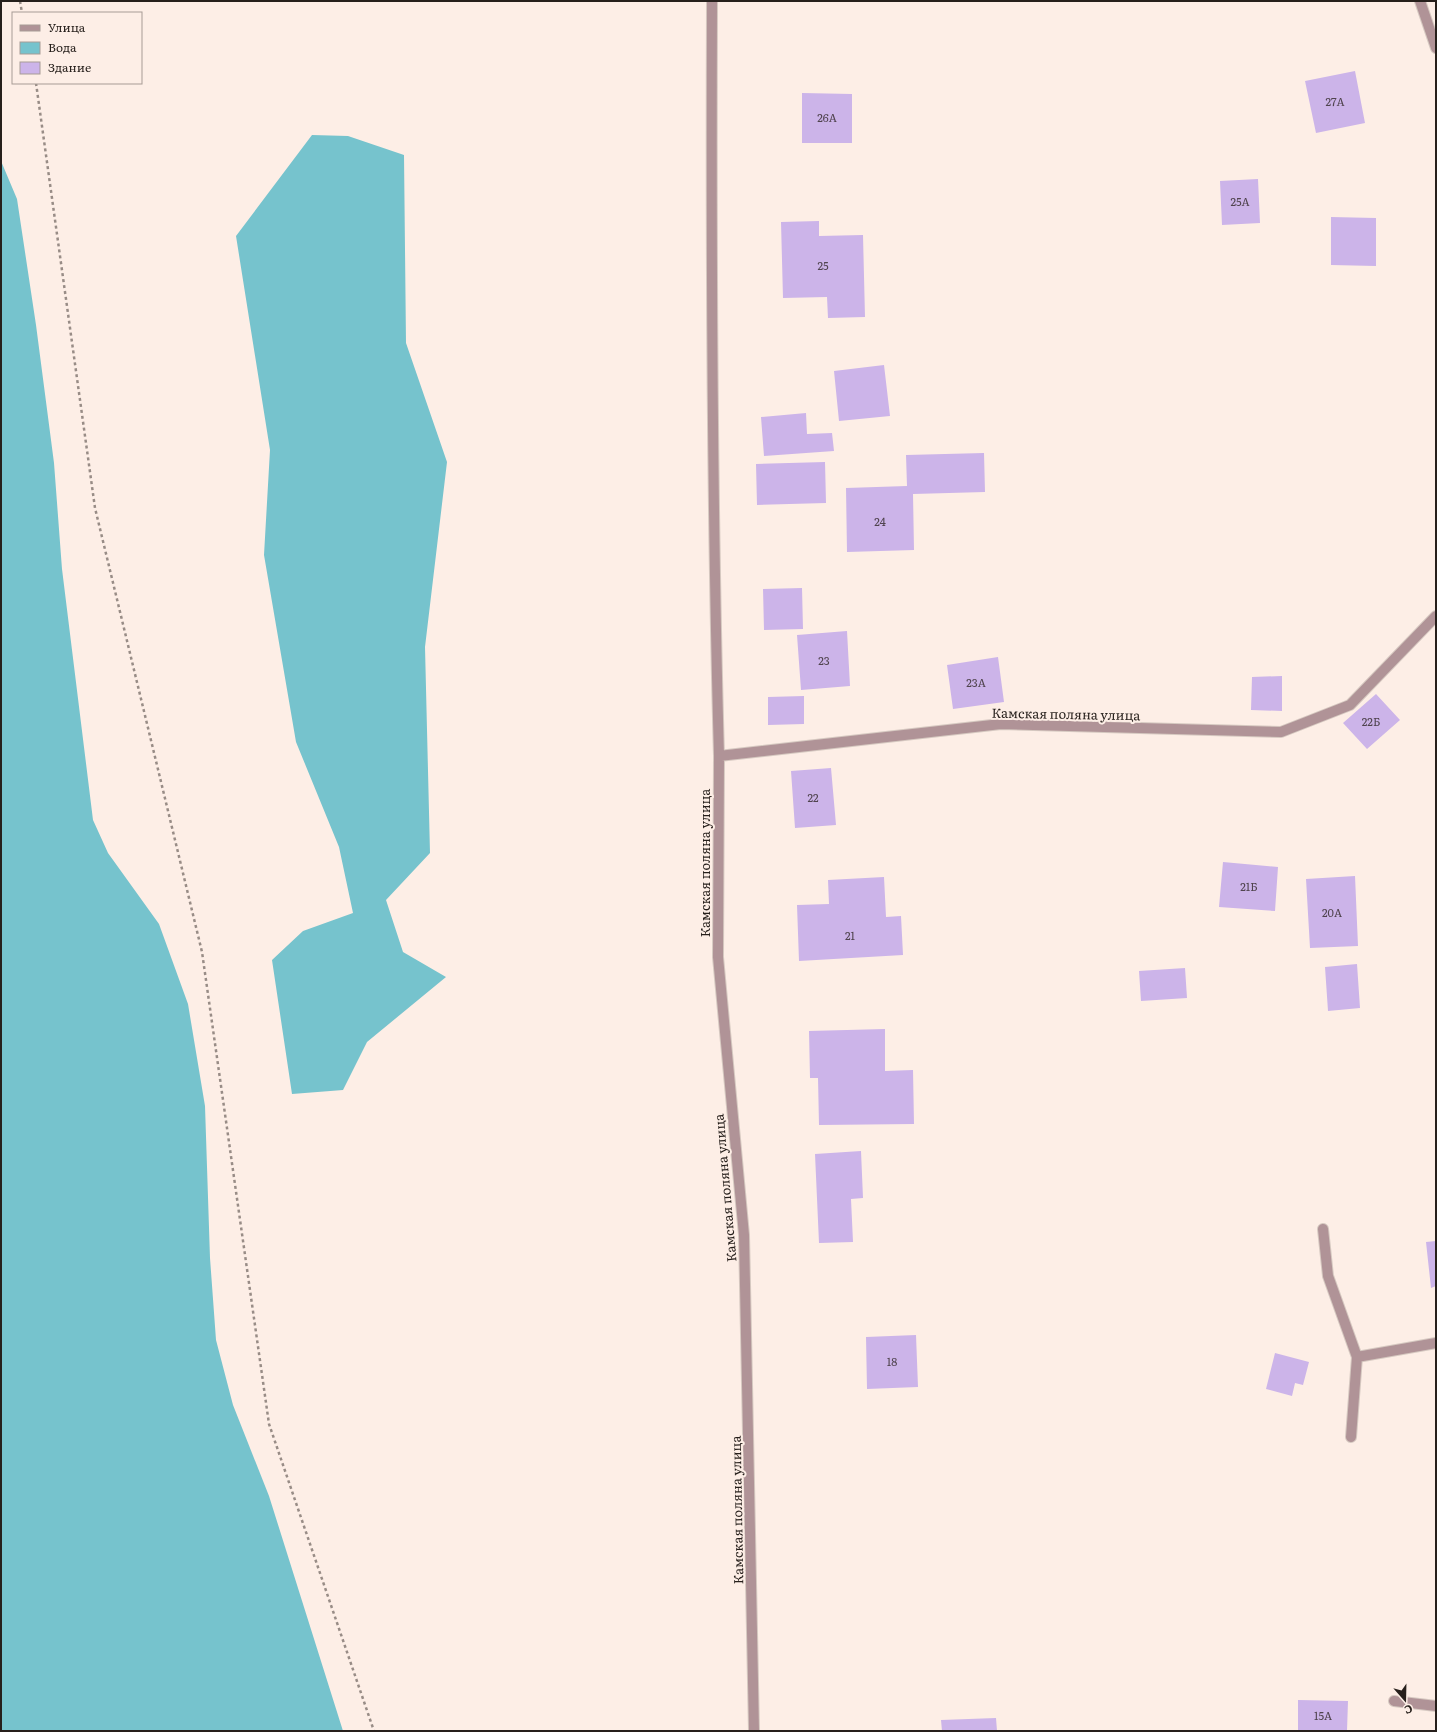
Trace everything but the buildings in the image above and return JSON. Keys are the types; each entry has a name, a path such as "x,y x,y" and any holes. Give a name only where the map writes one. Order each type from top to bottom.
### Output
{"street":[{"path":"712,1 711,226 715,607 719,756"},
{"path":"1420,1 1436,48"},
{"name":"Камская поляна улица","path":"754,1731 744,1235 718,957 719,756 1001,724 1281,732 1350,704 1436,616"},
{"path":"1323,1229 1328,1276 1357,1357 1350,1437"},
{"path":"1357,1357 1436,1343"},
{"path":"1394,1701 1436,1706"}],"path":[{"path":"20,1 22,12"},
{"path":"36,84 95,508 202,952 269,1424 374,1731"}],"water":[{"path":"312,135 348,136 404,155 406,343 447,462 425,647 430,853 386,900 403,952 446,977 367,1042 343,1090 292,1094 272,960 303,931 353,913 339,847 296,742 264,555 270,450 236,236"},
{"path":"1,161 17,199 36,325 54,463 62,569 93,820 108,853 159,924 188,1004 205,1106 210,1258 216,1340 233,1405 269,1496 343,1731 1,1731"}]}
